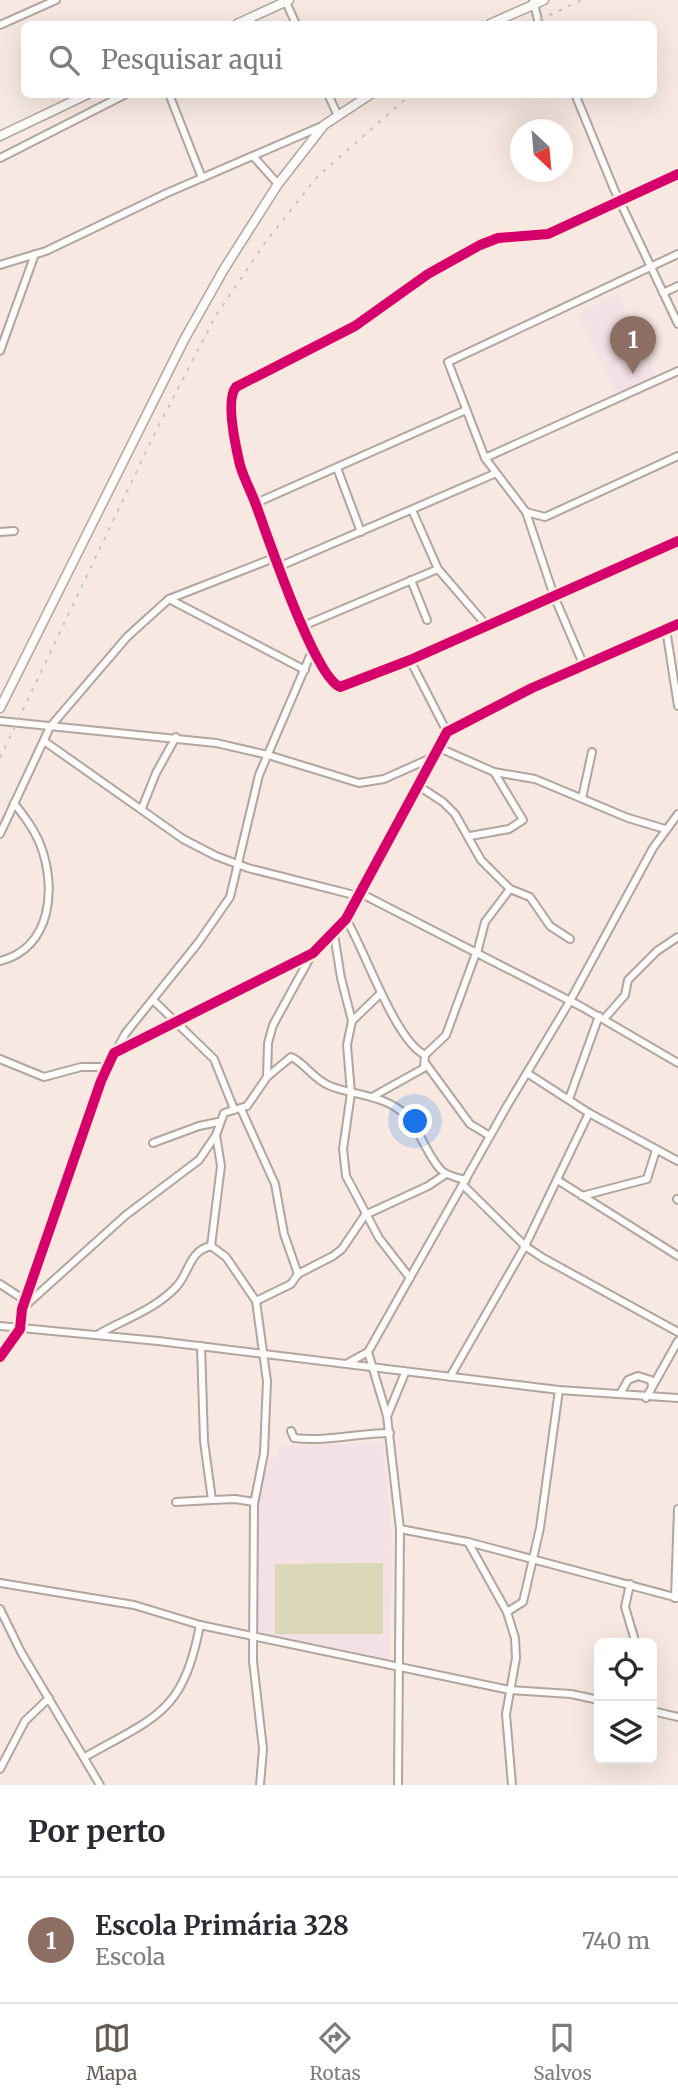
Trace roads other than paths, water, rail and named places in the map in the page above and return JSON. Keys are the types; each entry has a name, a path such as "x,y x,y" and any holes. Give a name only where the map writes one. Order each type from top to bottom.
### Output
{"street":[{"path":"0,25 56,0"},
{"path":"243,21 287,0 295,21"},
{"path":"496,21 533,2 544,0"},
{"path":"533,2 538,21"},
{"path":"0,136 80,98"},
{"path":"0,158 118,98"},
{"path":"171,98 202,178"},
{"path":"330,98 338,116"},
{"path":"0,265 35,254 324,125 365,98"},
{"path":"577,98 614,189 678,324"},
{"path":"0,708 184,340 224,269 278,184 324,125"},
{"path":"253,156 278,184"},
{"path":"678,174 548,234 498,237 480,245 428,274 355,326 236,387 230,400 240,466 256,503 274,558 313,649 333,683 340,687 410,660 678,541"},
{"path":"0,351 35,254"},
{"path":"584,666 554,596 526,512 494,474 485,458 448,362 678,254"},
{"path":"663,293 678,286"},
{"path":"485,458 678,371"},
{"path":"256,503 466,410"},
{"path":"526,512 545,517 678,456"},
{"path":"337,468 361,532"},
{"path":"278,567 494,474"},
{"path":"412,510 438,569 486,626"},
{"path":"0,532 14,531"},
{"path":"0,834 50,727 127,637 169,599 274,558"},
{"path":"303,626 438,569"},
{"path":"411,580 427,620"},
{"path":"169,599 305,670"},
{"path":"114,1053 313,953 334,934 346,919 436,747 447,732 508,699 678,624"},
{"path":"666,629 676,674 678,705"},
{"path":"0,1357 20,1329 22,1309 114,1053 125,1034 230,897 254,792 313,649"},
{"path":"410,660 447,732"},
{"path":"0,721 176,737 268,755 359,783 384,779 431,758"},
{"path":"142,808 156,773 176,737"},
{"path":"44,741 183,839 239,865 359,894 601,1017 678,1063"},
{"path":"436,747 494,772 535,779 665,829"},
{"path":"582,799 592,752"},
{"path":"470,836 509,829 523,820 494,772"},
{"path":"417,785 443,802 470,836 481,860 510,889 527,894 545,914 550,926 570,939"},
{"path":"0,961 9,959 33,940 43,928 48,913 49,891 41,846 14,803"},
{"path":"348,1363 368,1352 570,1001 665,829 678,814"},
{"path":"425,1055 446,1035 477,953 485,922 510,889"},
{"path":"346,919 381,993 405,1033 425,1055 426,1064 470,1124 490,1136"},
{"path":"334,934 352,1021 347,1045 351,1093 343,1163 350,1188 365,1215 388,1251 410,1278"},
{"path":"569,1099 601,1017 625,995 628,980 657,951 678,937"},
{"path":"267,1077 268,1043 273,1025 313,953"},
{"path":"352,1021 381,993"},
{"path":"153,1000 214,1059 275,1184 284,1234 298,1274"},
{"path":"211,1247 220,1166 216,1135 218,1122 224,1113 238,1109 256,1097 267,1077 291,1057 319,1081 351,1093 372,1097 401,1111 446,1174 464,1182 525,1246 678,1332"},
{"path":"0,1059 44,1077 81,1067 107,1067"},
{"path":"372,1097 414,1076 426,1064"},
{"path":"527,1073 589,1113 678,1161"},
{"path":"450,1377 525,1246 559,1181 589,1113"},
{"path":"153,1143 199,1125 218,1122"},
{"path":"22,1309 126,1215 187,1171 199,1160 216,1135"},
{"path":"582,1196 646,1179 656,1150"},
{"path":"256,1301 291,1284 298,1274 324,1263 342,1249 365,1215 428,1186 446,1174"},
{"path":"559,1181 676,1255 678,1246"},
{"path":"211,1247 226,1257 256,1301 263,1354 267,1401 264,1453 254,1502 253,1636 263,1749 260,1785"},
{"path":"97,1335 157,1304 181,1280 193,1256 211,1247"},
{"path":"0,1284 26,1301"},
{"path":"0,1326 201,1346 559,1390 646,1398 678,1398"},
{"path":"646,1398 678,1341"},
{"path":"201,1346 204,1441 212,1500"},
{"path":"368,1352 375,1368 387,1416 400,1529 398,1785"},
{"path":"387,1416 405,1373"},
{"path":"620,1394 628,1380 638,1376 651,1380 652,1386"},
{"path":"507,1612 523,1602 533,1560 559,1390"},
{"path":"291,1432 294,1438 320,1441 356,1433 390,1433"},
{"path":"176,1502 235,1499 254,1502"},
{"path":"400,1529 468,1542 676,1598 678,1509"},
{"path":"468,1542 507,1612 515,1638 516,1658 506,1714 512,1785"},
{"path":"0,1583 134,1605 201,1625 510,1690 571,1694 594,1699"},
{"path":"630,1584 625,1607 634,1637"},
{"path":"0,1609 11,1635 100,1785"},
{"path":"85,1757 171,1704 190,1669 201,1625"},
{"path":"0,1769 25,1721 49,1698"},
{"path":"657,1712 678,1717"}],"railway":[{"path":"536,21 582,0"},
{"path":"0,758 152,439 215,317 265,243 317,177 406,98"}],"place":[{"name":"Escola Primária 328","path":"633,374"}]}
